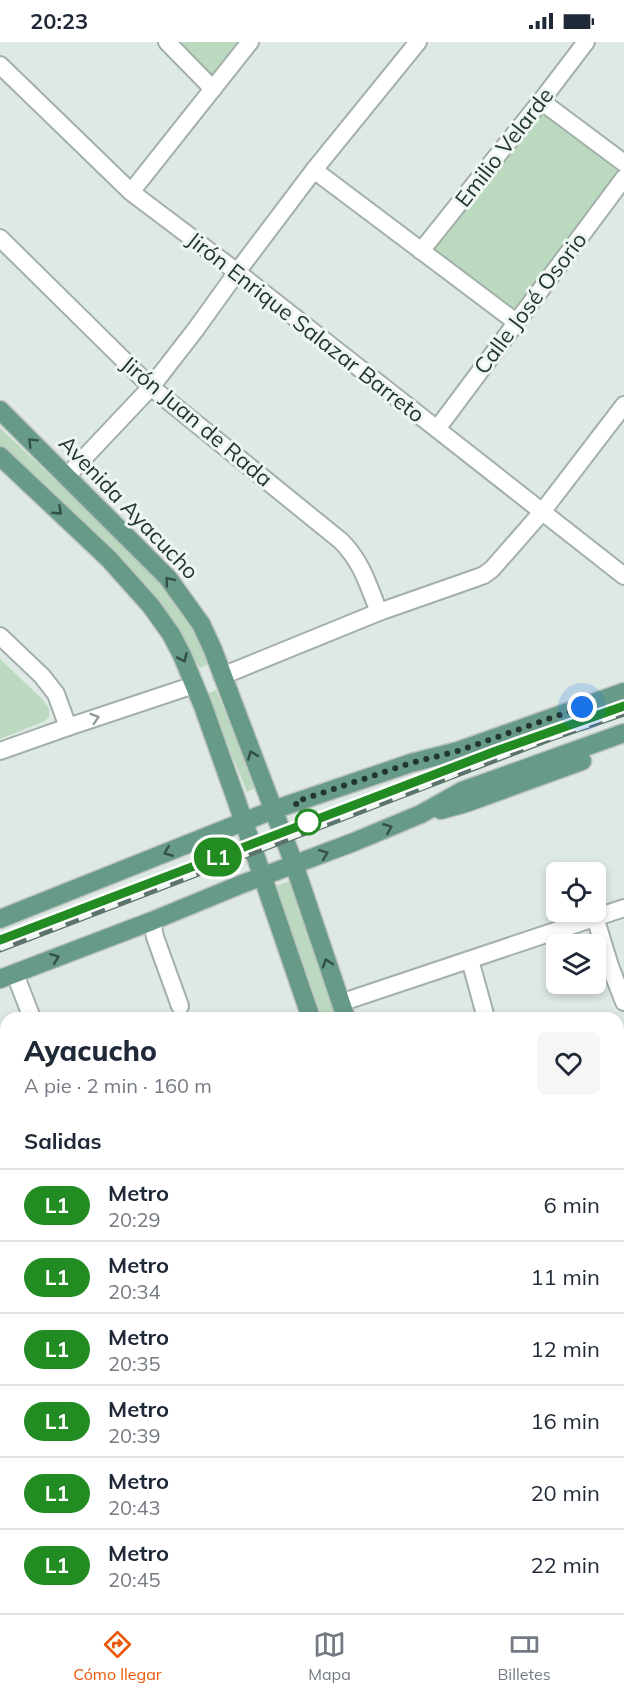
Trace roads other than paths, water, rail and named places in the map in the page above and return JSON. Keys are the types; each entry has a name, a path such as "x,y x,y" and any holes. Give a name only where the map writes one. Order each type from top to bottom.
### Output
{"main road":[{"name":"Avenida Ayacucho","path":"0,410 168,578 201,624 294,864 343,1011"},
{"path":"0,456 109,559 132,583 171,634 194,685 244,822 309,1012"},
{"path":"411,763 455,740 624,681"},
{"path":"0,919 273,810 411,763 458,751 624,692"},
{"path":"421,814 462,791 624,733"},
{"path":"4,977 421,814 466,803 624,745"}],"street":[{"path":"167,42 213,89"},
{"path":"131,192 250,42"},
{"path":"67,476 151,387 314,170 418,42"},
{"name":"Emilio Velarde","path":"422,251 586,42"},
{"name":"Jirón Enrique Salazar Barreto","path":"0,65 131,192 237,272 624,576"},
{"path":"541,101 624,163"},
{"path":"314,170 516,322"},
{"name":"Calle José Osorio","path":"437,429 624,178"},
{"name":"Jirón Juan de Rada","path":"0,238 151,387 341,541 361,565 379,612"},
{"path":"222,676 379,612 484,574 542,512 624,405"},
{"path":"0,636 42,676 56,694 68,727"},
{"path":"0,751 194,685"},
{"path":"606,914 624,908"},
{"path":"152,921 155,938 180,1006"},
{"path":"343,1011 470,960 580,922"},
{"path":"597,922 624,1002"},
{"path":"470,960 484,1012"},
{"path":"4,977 28,1012"}],"railway":[{"path":"0,949 551,738 624,713"}],"metro line":[{"name":"L1","path":"0,940 496,751 624,706"}]}
